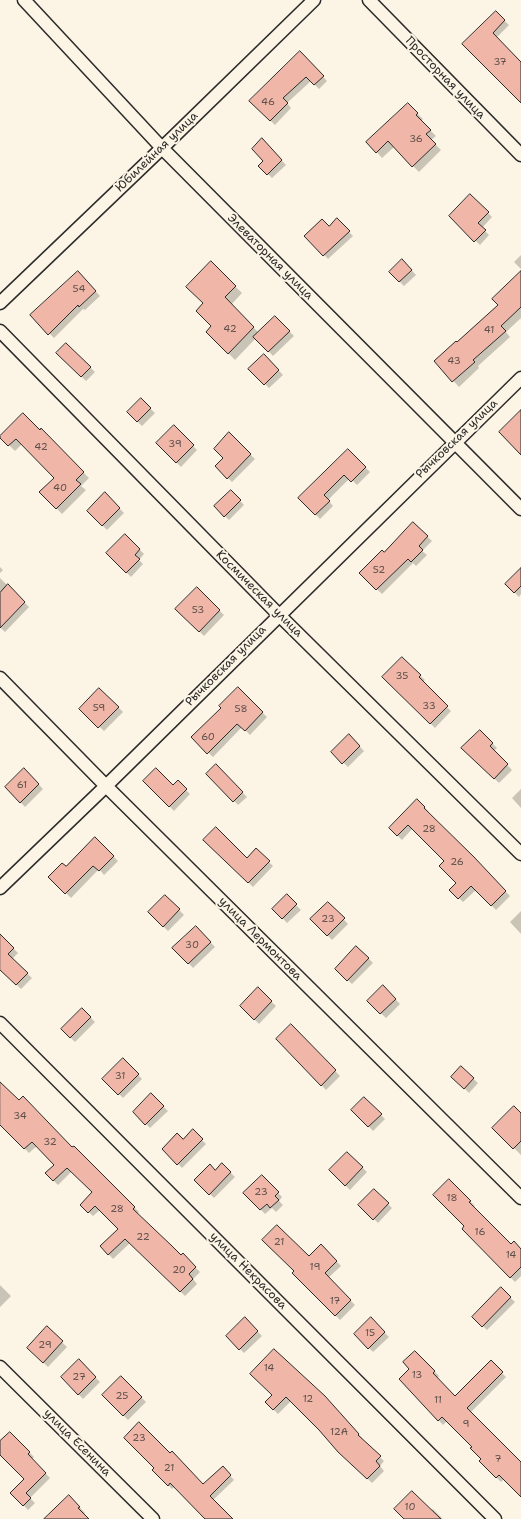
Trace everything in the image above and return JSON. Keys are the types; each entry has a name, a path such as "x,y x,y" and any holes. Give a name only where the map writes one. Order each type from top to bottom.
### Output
{"street":[{"name":"Элеваторная улица","path":"24,0 162,148 521,509"},
{"name":"Юбилейная улица","path":"0,303 314,0"},
{"name":"Просторная улица","path":"369,0 521,155"},
{"name":"Космическая улица","path":"0,331 278,615 521,854"},
{"name":"Рычковская улица","path":"0,888 106,786 278,615 521,378"},
{"name":"улица Лермонтова","path":"0,678 106,786 521,1198"},
{"name":"улица Некрасова","path":"0,1023 495,1519"},
{"name":"улица Есенина","path":"0,1367 153,1519"}],"building":[{"path":"496,11 505,20 493,33 521,62 521,103 462,44"},
{"path":"300,51 324,76 314,85 306,77 283,98 288,103 270,121 249,101"},
{"path":"408,103 418,113 416,115 431,130 426,134 436,144 412,167 388,141 376,153 366,142"},
{"path":"262,138 282,160 267,175 258,166 263,161 252,149"},
{"path":"470,194 489,212 478,223 486,230 474,242 449,216"},
{"path":"337,218 350,231 323,256 304,236 322,219 329,226"},
{"path":"402,259 412,270 399,282 389,272"},
{"path":"211,261 236,286 225,297 254,327 228,354 206,332 211,326 196,311 203,303 186,287"},
{"path":"78,271 96,291 79,307 78,305 48,335 30,315"},
{"path":"521,271 521,307 501,326 506,331 473,360 475,362 452,382 434,361 498,305 492,299"},
{"path":"275,316 290,331 268,352 253,337"},
{"path":"66,343 91,367 81,377 56,353"},
{"path":"264,354 279,370 264,385 248,369"},
{"path":"141,398 151,408 137,422 127,412"},
{"path":"521,410 521,455 499,432"},
{"path":"23,413 40,430 41,428 84,472 76,480 81,484 56,509 39,492 54,478 16,439 8,446 0,438 0,436"},
{"path":"174,425 194,445 176,463 156,443"},
{"path":"229,432 251,454 227,479 215,466 223,458 214,449"},
{"path":"348,449 366,467 351,482 344,475 324,495 330,501 315,515 298,498"},
{"path":"231,490 241,500 224,517 214,506"},
{"path":"105,492 120,508 102,526 87,511"},
{"path":"413,522 428,536 419,546 423,550 411,562 408,559 376,590 359,573 382,550 384,552"},
{"path":"125,534 140,549 135,555 140,559 126,573 106,553"},
{"path":"521,568 521,586 514,593 505,584"},
{"path":"8,584 25,602 0,628 0,593"},
{"path":"197,587 220,610 199,632 175,609"},
{"path":"402,657 421,675 419,677 448,706 430,724 382,677"},
{"path":"238,687 263,712 245,731 237,724 207,754 191,737 221,708 219,706"},
{"path":"99,688 119,707 98,728 79,709"},
{"path":"480,730 493,743 490,746 508,764 494,779 461,748"},
{"path":"349,734 360,746 342,764 331,752"},
{"path":"216,764 243,792 233,802 206,774"},
{"path":"24,768 39,784 20,803 5,787"},
{"path":"156,768 173,785 178,780 187,789 169,807 143,781"},
{"path":"417,799 425,807 424,808 506,891 491,906 471,886 458,899 449,890 456,883 439,866 444,861 408,825 397,836 389,828"},
{"path":"216,827 247,858 256,848 270,861 248,883 203,840"},
{"path":"95,837 114,856 99,871 93,866 65,894 48,877 62,863 66,866"},
{"path":"287,894 297,904 282,919 272,909"},
{"path":"165,895 180,909 163,927 148,912"},
{"path":"328,902 345,918 327,936 310,919"},
{"path":"196,926 211,942 188,964 172,948"},
{"path":"0,934 14,948 8,954 28,973 16,985 0,970"},
{"path":"356,946 369,958 347,981 335,969"},
{"path":"383,985 396,999 380,1014 367,1001"},
{"path":"258,987 272,1001 254,1020 240,1006"},
{"path":"82,1008 91,1017 70,1038 61,1029"},
{"path":"291,1024 336,1070 321,1086 276,1039"},
{"path":"123,1058 139,1074 118,1095 102,1079"},
{"path":"461,1066 474,1078 464,1089 451,1077"},
{"path":"0,1082 19,1100 23,1096 72,1147 74,1146 135,1207 133,1209 181,1255 183,1253 196,1267 189,1274 193,1279 180,1292 125,1239 108,1255 100,1246 118,1229 95,1206 88,1213 80,1205 92,1192 67,1168 53,1181 45,1173 54,1165 32,1142 24,1149 0,1125"},
{"path":"151,1093 164,1106 145,1125 133,1112"},
{"path":"364,1097 382,1114 368,1127 351,1110"},
{"path":"514,1106 521,1113 521,1141 513,1149 492,1128"},
{"path":"193,1129 203,1139 177,1165 162,1149 177,1133 183,1139"},
{"path":"347,1152 363,1167 345,1186 329,1170"},
{"path":"222,1163 231,1172 209,1195 194,1180 210,1164 215,1170"},
{"path":"262,1175 279,1192 275,1196 279,1200 270,1208 267,1204 260,1210 243,1193"},
{"path":"449,1179 471,1201 469,1202 511,1244 514,1241 521,1249 521,1267 510,1278 462,1229 464,1226 433,1195"},
{"path":"374,1189 389,1203 373,1220 358,1205"},
{"path":"277,1225 309,1256 321,1244 337,1261 325,1273 351,1300 335,1316 292,1273 294,1271 262,1240"},
{"path":"501,1287 511,1297 482,1327 472,1317"},
{"path":"245,1317 258,1331 239,1350 226,1336"},
{"path":"371,1317 385,1332 368,1349 354,1334"},
{"path":"47,1326 63,1341 43,1363 27,1348"},
{"path":"274,1349 325,1396 359,1434 358,1435 381,1456 376,1461 380,1466 367,1479 338,1452 319,1430 286,1397 273,1410 265,1402 272,1395 250,1374"},
{"path":"415,1351 435,1371 433,1373 455,1396 491,1360 503,1372 467,1408 521,1462 521,1497 499,1475 496,1478 479,1461 481,1459 470,1448 472,1447 442,1417 438,1421 399,1379 409,1369 403,1362"},
{"path":"79,1359 96,1377 78,1395 61,1377"},
{"path":"121,1376 142,1397 123,1416 102,1395"},
{"path":"139,1422 170,1453 172,1451 203,1484 223,1466 231,1475 210,1496 233,1519 205,1519 170,1483 168,1486 152,1470 154,1468 124,1438"},
{"path":"10,1432 30,1452 28,1454 46,1473 26,1493 31,1498 23,1506 10,1493 24,1479 0,1455 0,1441"},
{"path":"412,1491 441,1519 404,1519 394,1509"},
{"path":"69,1495 80,1507 78,1508 89,1519 44,1519"}]}
